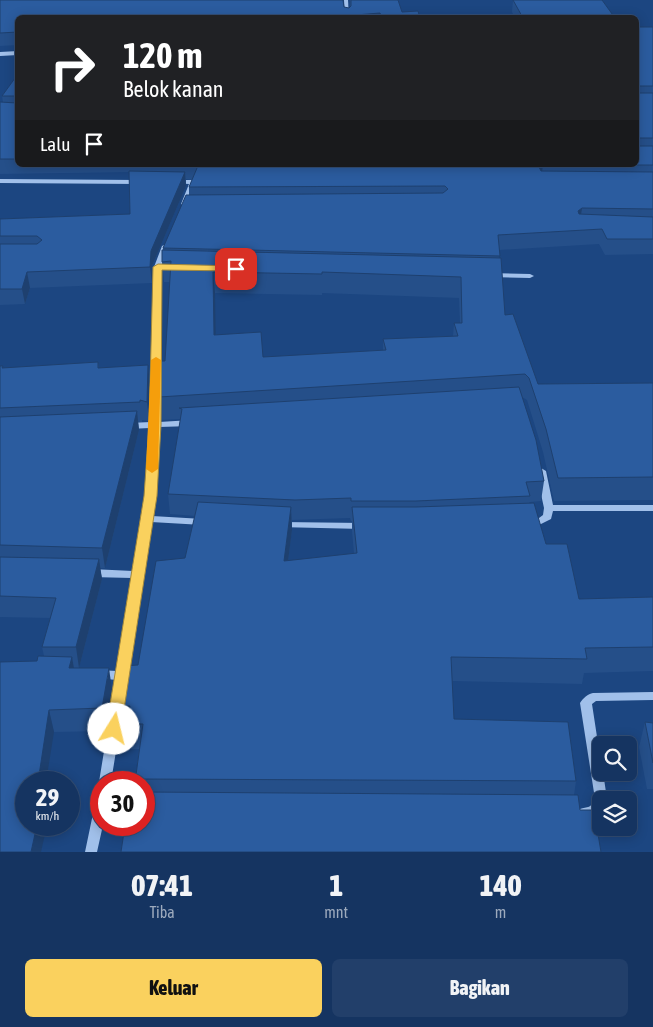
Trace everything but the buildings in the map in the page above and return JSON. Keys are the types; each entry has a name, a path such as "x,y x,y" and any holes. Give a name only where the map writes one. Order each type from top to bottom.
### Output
{"street":[{"path":"346,0 347,15"},
{"path":"0,54 15,53"},
{"path":"0,181 145,182"},
{"path":"164,182 193,182 180,215"},
{"path":"183,206 193,206"},
{"path":"107,771 150,496 155,425 158,267 168,241"},
{"path":"158,267 177,267"},
{"path":"481,274 530,276"},
{"path":"116,427 204,422"},
{"path":"521,522 541,521 548,517 549,508 539,464"},
{"path":"549,508 653,508"},
{"path":"147,519 213,522"},
{"path":"270,525 376,526"},
{"path":"79,573 138,575"},
{"path":"572,813 592,813 598,808 601,799 586,703 593,697 653,696"},
{"path":"91,852 95,836"}],"lane":[{"path":"82,674 122,675"}],"slow traffic":[{"path":"152,469 156,360"}],"route":[{"path":"114,729 150,496 155,425 158,267 236,269"}]}
